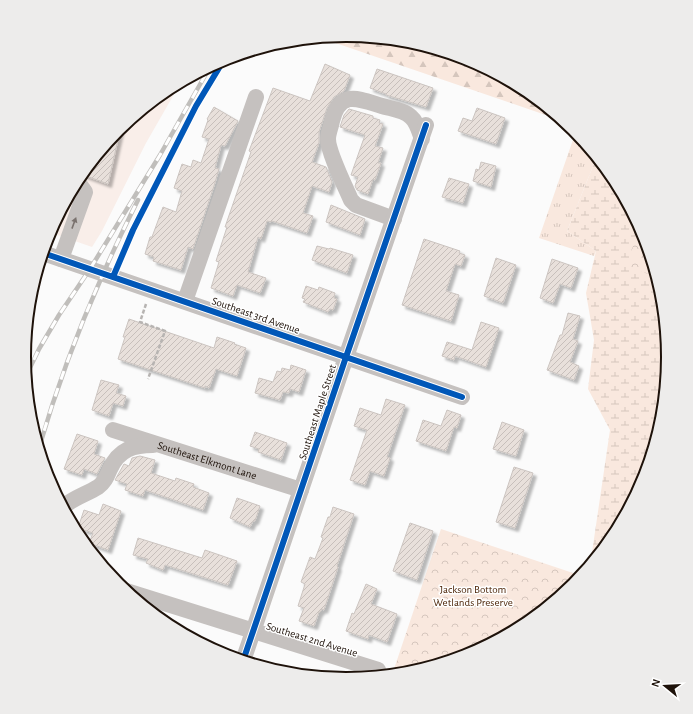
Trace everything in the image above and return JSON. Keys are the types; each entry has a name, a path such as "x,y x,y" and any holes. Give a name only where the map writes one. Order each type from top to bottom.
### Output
{"street":[{"path":"184,302 256,97"},
{"name":"Southeast Maple Street","path":"245,656 424,132 412,117 404,112 357,98 348,99 339,104 334,113 328,139 330,150 351,200 356,205 394,219"},
{"path":"61,259 85,192 81,187"},
{"name":"Southeast 3rd Avenue","path":"48,255 462,397"},
{"name":"Southeast Elkmont Lane","path":"113,430 301,490"},
{"path":"67,504 79,496 98,487 106,479 118,455 130,448 144,445 162,445"},
{"name":"Southeast 2nd Avenue","path":"140,595 378,670"}],"path":[{"path":"148,379 165,331 140,322 151,290"}],"shaded area":[{"path":"175,93 146,143 102,231 92,247 56,234 73,199 96,165 123,134 154,107"}],"green space":[{"path":"333,42 367,42 388,44 428,52 448,58 486,74 504,84 522,95 551,117"},
{"path":"574,138 595,162 567,231 596,251 594,256 539,238"},
{"path":"595,162 620,199 638,236 656,295 661,336 662,357 659,398 656,419 645,458 638,478 620,515 592,556 610,430 588,389 594,340 586,293 596,251 567,231"},
{"path":"637,234 651,275 626,267"},
{"name":"Jackson Bottom Wetlands Preserve","path":"441,529 576,574 539,607 522,619 486,640 448,656 428,662 394,669"}],"building":[{"path":"325,64 350,75 344,91 334,97 327,108 319,132 319,143 312,162 326,167 332,182 329,192 312,186 303,213 313,216 307,233 272,221 267,221 261,239 258,237 248,272 266,278 260,293 237,285 233,296 211,288 219,262 216,261 227,227 225,227 251,152 249,151 273,88 310,101"},
{"path":"377,69 433,88 426,107 386,95 370,88"},
{"path":"214,107 238,121 225,146 221,145 215,168 219,169 214,186 193,249 188,247 181,270 153,261 154,257 145,254 150,237 152,237 163,207 176,212 182,191 174,188 182,164 191,167 193,160 201,163 209,139 202,137 208,120 207,119"},
{"path":"477,108 505,118 496,144 458,131 463,118 472,121"},
{"path":"349,109 373,116 373,118 380,120 379,123 383,124 375,146 383,148 378,163 381,163 368,194 357,190 355,186 358,177 351,175 365,135 340,127 344,115"},
{"path":"118,139 108,184 88,177"},
{"path":"481,162 496,166 491,187 473,181 476,169 479,170"},
{"path":"449,178 469,184 463,203 442,197"},
{"path":"331,205 365,219 360,235 326,222"},
{"path":"424,239 460,251 459,253 465,255 461,266 455,264 446,291 459,295 451,321 402,305"},
{"path":"317,246 330,248 353,255 347,273 312,260"},
{"path":"496,258 516,265 503,303 484,296"},
{"path":"552,259 578,268 571,288 560,284 553,303 540,298"},
{"path":"306,286 318,290 319,287 335,293 334,298 337,299 333,310 330,309 328,312 303,302 305,299 302,298"},
{"path":"568,313 580,316 573,339 578,341 570,362 579,366 574,380 547,370 560,335 562,335"},
{"path":"129,319 214,348 217,337 246,348 237,376 216,369 209,388 205,386 205,388 118,359"},
{"path":"481,322 499,328 486,367 455,356 454,360 442,356 447,342 472,350"},
{"path":"291,365 306,370 299,392 290,389 289,393 283,392 280,400 255,393 259,378 273,382 277,371 281,372 282,368 290,370"},
{"path":"101,380 119,385 116,393 126,396 123,406 113,403 109,416 92,410"},
{"path":"386,399 405,405 387,457 390,458 384,476 370,471 365,485 350,480 367,430 354,426 360,408 381,415"},
{"path":"447,410 461,415 457,428 454,427 446,451 416,441 423,420 441,426"},
{"path":"502,422 524,430 516,456 493,449"},
{"path":"255,432 287,443 281,460 258,452 259,449 250,446"},
{"path":"77,434 98,441 94,454 105,458 97,474 84,469 82,475 64,469"},
{"path":"140,456 155,460 151,473 175,481 176,478 194,484 193,487 209,493 203,510 145,490 143,496 125,490 127,484 115,480 124,464 129,466 132,458"},
{"path":"514,467 533,473 515,528 496,522"},
{"path":"237,498 260,506 255,521 253,521 250,527 230,518"},
{"path":"103,504 121,511 108,550 93,544 90,540 93,533 82,529 79,525 84,510 99,515"},
{"path":"333,507 354,514 324,610 322,609 319,612 314,626 299,621 304,608 298,606 305,584 301,582 310,557 315,559 323,538 321,537"},
{"path":"410,523 433,531 417,580 393,571"},
{"path":"138,538 202,558 205,550 237,561 228,585 165,565 163,570 146,563 148,559 133,555"},
{"path":"366,584 377,589 371,604 397,614 387,642 369,635 368,639 346,631 352,613 354,614"}],"railway":[{"path":"31,365 59,315 90,269 160,155 205,75"},
{"path":"42,439 60,382 85,317 111,255 138,200"}],"cycle path":[{"path":"113,277 133,230 196,106 218,69"},
{"path":"245,656 426,125"},
{"path":"48,255 462,397"}]}
